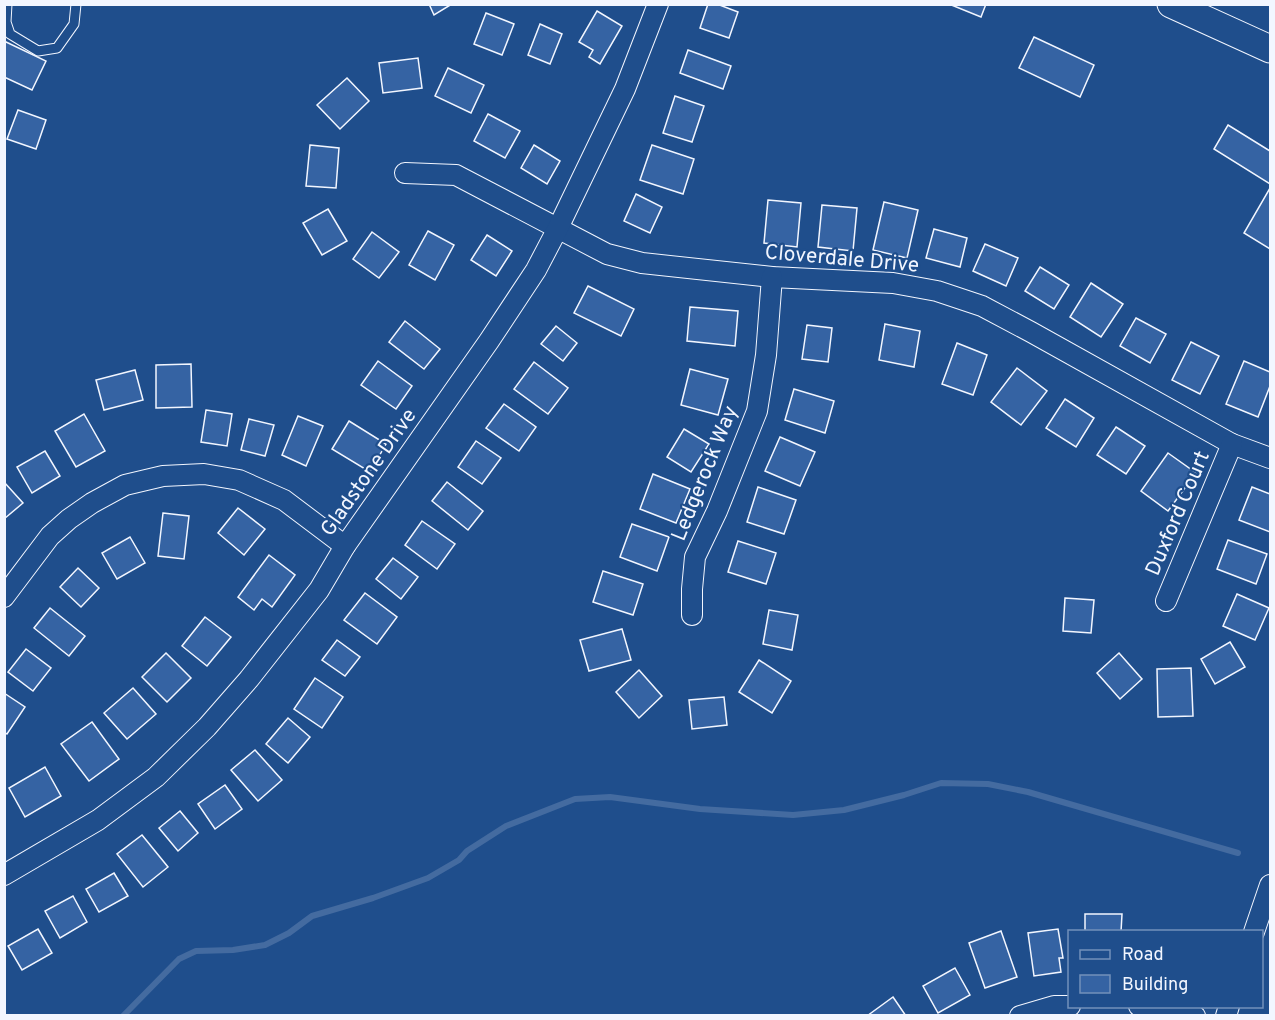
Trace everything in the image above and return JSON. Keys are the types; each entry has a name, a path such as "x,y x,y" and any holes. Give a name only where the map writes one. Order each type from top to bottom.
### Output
{"street":[{"name":"Gladstone Drive","path":"4,875 98,820 165,769 207,727 249,679 319,590 345,546 536,270 625,89 658,4"},
{"path":"1171,4 1270,49"},
{"name":"Cloverdale Drive","path":"405,173 456,175 607,254 642,263 772,278 893,283 938,291 982,306 1232,444 1270,458"},
{"name":"Ledgerock Way","path":"692,615 695,557 717,511 757,411 766,356 772,278"},
{"name":"Duxford Court","path":"1166,601 1232,444"},
{"path":"4,597 50,536 69,519 125,485 163,476 204,474 239,480 284,500 345,546"},
{"path":"1255,930 1270,885"},
{"path":"1020,1016 1054,1006 1068,1006"},
{"path":"1150,1008 1196,1016"}],"lane":[{"path":"8,4 6,22 10,34 38,51 57,48 74,24 76,4"}],"building":[{"path":"429,4 452,4 434,15"},
{"path":"708,4 717,4 738,12 729,38 700,28"},
{"path":"949,4 986,4 981,17"},
{"path":"597,11 622,26 600,64 589,57 593,50 579,42"},
{"path":"486,13 514,24 502,55 474,44"},
{"path":"540,24 562,34 550,64 528,55"},
{"path":"1034,37 1094,65 1080,97 1019,68"},
{"path":"4,41 46,61 32,90 4,77"},
{"path":"688,50 731,66 723,89 680,73"},
{"path":"418,58 422,88 383,93 379,63"},
{"path":"448,68 484,85 471,113 435,96"},
{"path":"347,78 369,101 340,129 317,105"},
{"path":"675,96 704,106 692,142 663,133"},
{"path":"18,110 46,120 36,149 7,139"},
{"path":"488,114 520,131 505,158 474,141"},
{"path":"1228,125 1270,151 1270,184 1214,149"},
{"path":"310,145 339,148 336,188 306,186"},
{"path":"534,145 560,161 547,184 521,168"},
{"path":"652,145 694,159 683,194 640,180"},
{"path":"1270,188 1270,249 1244,233"},
{"path":"636,194 662,207 650,233 624,221"},
{"path":"768,200 801,203 797,247 764,243"},
{"path":"884,202 918,210 907,258 873,250"},
{"path":"822,205 857,208 853,251 818,247"},
{"path":"328,209 347,241 322,255 303,223"},
{"path":"934,229 967,238 960,267 926,258"},
{"path":"428,231 454,245 435,280 409,265"},
{"path":"372,232 399,252 379,278 353,259"},
{"path":"487,235 512,251 496,276 471,260"},
{"path":"985,244 1018,258 1006,286 973,271"},
{"path":"1040,267 1069,285 1054,309 1025,291"},
{"path":"1091,283 1123,304 1101,337 1070,317"},
{"path":"588,286 634,309 621,336 574,313"},
{"path":"690,307 738,311 735,346 687,341"},
{"path":"1136,318 1166,334 1150,363 1120,346"},
{"path":"405,321 440,349 424,369 389,342"},
{"path":"885,324 920,331 914,367 879,360"},
{"path":"807,325 832,328 828,362 802,359"},
{"path":"556,326 577,343 563,361 541,344"},
{"path":"1191,342 1219,356 1200,394 1172,380"},
{"path":"957,343 987,355 973,395 942,384"},
{"path":"378,361 412,386 396,409 361,385"},
{"path":"1244,361 1270,372 1270,386 1258,417 1226,404"},
{"path":"534,362 568,388 548,414 514,389"},
{"path":"191,364 192,407 156,408 156,365"},
{"path":"1017,368 1047,391 1021,425 991,402"},
{"path":"690,369 728,379 718,415 681,405"},
{"path":"135,370 143,400 104,410 96,380"},
{"path":"794,389 834,401 825,433 785,420"},
{"path":"1065,399 1094,418 1076,447 1046,428"},
{"path":"504,404 536,427 519,451 486,428"},
{"path":"206,410 232,414 227,446 201,442"},
{"path":"84,414 105,451 76,467 55,431"},
{"path":"298,416 323,426 306,466 282,455"},
{"path":"249,419 274,425 265,456 241,450"},
{"path":"349,421 386,444 370,472 332,449"},
{"path":"1116,427 1145,446 1126,474 1097,455"},
{"path":"684,429 709,444 691,472 667,457"},
{"path":"780,437 815,452 800,486 765,471"},
{"path":"476,441 501,458 482,484 458,467"},
{"path":"45,451 60,476 32,493 17,467"},
{"path":"1168,453 1196,473 1168,511 1141,491"},
{"path":"653,474 690,489 676,523 640,509"},
{"path":"4,482 23,503 4,519"},
{"path":"447,482 483,511 468,530 432,501"},
{"path":"758,487 796,500 784,534 747,522"},
{"path":"1252,487 1270,494 1270,532 1239,520"},
{"path":"238,508 265,529 244,555 218,533"},
{"path":"163,513 189,516 184,559 158,556"},
{"path":"422,521 455,544 437,569 405,545"},
{"path":"632,524 669,537 657,571 620,557"},
{"path":"130,537 145,563 117,579 102,553"},
{"path":"1228,540 1267,554 1256,584 1217,569"},
{"path":"738,541 776,553 766,584 728,572"},
{"path":"269,555 295,575 272,607 262,599 254,610 238,597"},
{"path":"393,558 418,577 401,599 376,579"},
{"path":"78,568 99,588 81,607 60,587"},
{"path":"603,571 643,584 633,615 593,602"},
{"path":"365,593 397,617 377,644 344,620"},
{"path":"1237,594 1269,608 1255,640 1223,626"},
{"path":"1065,598 1094,600 1091,633 1063,631"},
{"path":"50,608 85,636 69,656 34,628"},
{"path":"769,610 798,615 792,650 763,644"},
{"path":"205,617 231,637 207,666 182,646"},
{"path":"622,629 631,660 589,671 580,640"},
{"path":"337,640 360,657 345,676 322,660"},
{"path":"1230,642 1245,667 1215,684 1201,659"},
{"path":"26,649 51,668 33,691 8,672"},
{"path":"166,653 191,678 167,702 142,677"},
{"path":"1119,653 1142,679 1120,699 1097,673"},
{"path":"759,660 791,681 772,713 739,692"},
{"path":"1191,668 1193,716 1158,717 1157,669"},
{"path":"639,670 662,696 639,718 616,692"},
{"path":"315,678 343,697 322,728 294,709"},
{"path":"133,688 156,714 127,739 104,713"},
{"path":"4,693 25,707 7,734 4,732"},
{"path":"724,697 727,725 692,729 689,700"},
{"path":"288,718 310,737 288,763 266,744"},
{"path":"92,722 119,759 89,781 61,744"},
{"path":"255,750 282,780 258,801 231,770"},
{"path":"45,767 61,796 25,817 9,788"},
{"path":"225,785 242,809 215,829 198,804"},
{"path":"180,811 198,833 178,851 159,828"},
{"path":"142,835 168,867 143,887 117,854"},
{"path":"114,873 128,896 99,912 86,889"},
{"path":"73,896 87,922 60,938 45,911"},
{"path":"1085,914 1122,914 1121,930 1085,930"},
{"path":"38,929 52,953 22,970 8,946"},
{"path":"1058,929 1063,958 1059,958 1061,972 1034,976 1028,933"},
{"path":"1001,931 1017,977 985,988 969,943"},
{"path":"955,968 970,995 938,1013 923,986"},
{"path":"893,997 906,1016 867,1016"}],"waterway":[{"path":"123,1016 179,959 196,951 233,950 265,945 289,933 312,916 373,898 428,878 459,860 467,851 506,826 575,799 610,797 700,809 793,815 844,810 941,783 988,784 1028,792 1238,853"}]}
